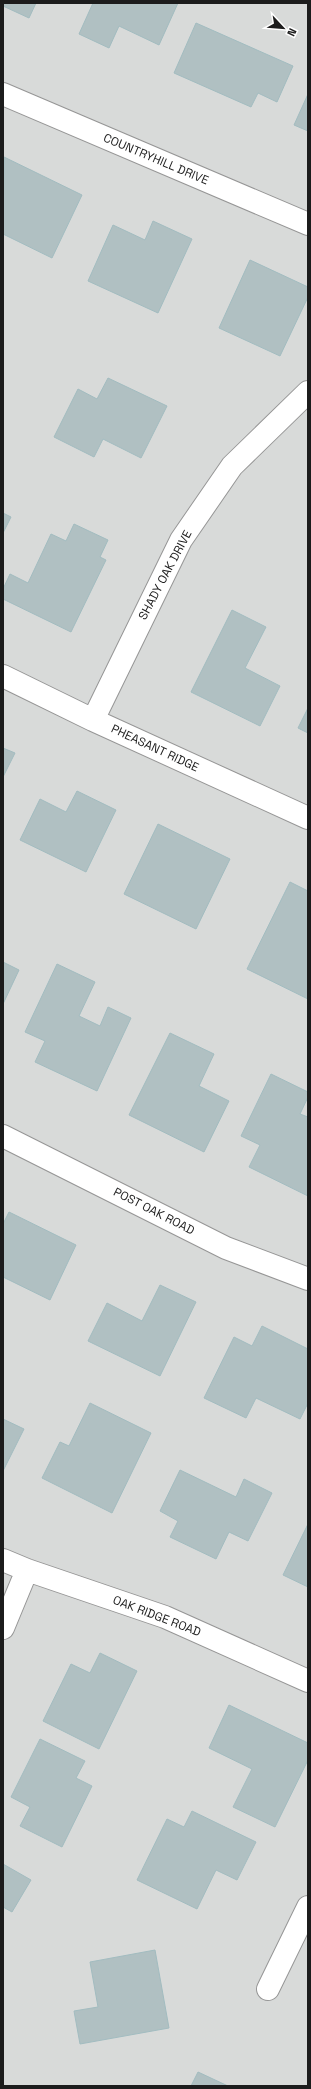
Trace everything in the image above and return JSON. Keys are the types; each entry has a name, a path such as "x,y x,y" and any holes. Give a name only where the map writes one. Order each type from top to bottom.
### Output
{"street":[{"name":"COUNTRYHILL DRIVE","path":"3,94 308,224"},
{"name":"SHADY OAK DRIVE","path":"93,720 181,540 232,466 308,392"},
{"name":"PHEASANT RIDGE","path":"3,676 93,720 308,818"},
{"name":"POST OAK ROAD","path":"3,1136 226,1248 308,1279"},
{"name":"OAK RIDGE ROAD","path":"3,1560 27,1570 165,1617 308,1681"},
{"path":"3,1628 27,1570"},
{"path":"268,1989 308,1907"}],"shaded area":[{"path":"3,3 308,3 308,2086 3,2086"}],"building":[{"path":"3,3 36,3 29,18 3,6"},
{"path":"93,3 178,3 159,45 119,26 109,48 79,34"},
{"path":"196,23 293,66 277,102 258,93 251,107 174,73"},
{"path":"308,94 308,131 294,125"},
{"path":"4,157 82,195 52,258 3,234"},
{"path":"153,221 192,239 158,313 88,281 113,225 145,240"},
{"path":"250,260 308,287 308,297 280,356 219,328"},
{"path":"108,378 167,406 141,458 103,439 94,457 54,437 78,389 97,399"},
{"path":"3,513 11,517 3,533"},
{"path":"74,524 108,540 100,557 106,560 71,632 3,599 3,589 10,574 28,583 51,534 66,541"},
{"path":"232,610 266,627 245,668 280,686 260,726 191,692"},
{"path":"308,708 308,733 298,728"},
{"path":"3,748 15,753 3,777"},
{"path":"77,791 116,810 86,872 20,840 40,799 66,812"},
{"path":"158,824 230,859 196,929 124,894"},
{"path":"290,882 308,891 308,999 247,969"},
{"path":"3,962 19,970 3,1004"},
{"path":"57,964 95,982 79,1016 100,1026 108,1007 131,1018 97,1091 35,1062 45,1041 25,1032"},
{"path":"170,1033 214,1054 199,1086 229,1101 204,1152 129,1115"},
{"path":"271,1074 308,1092 308,1097 300,1114 308,1117 308,1196 249,1167 260,1145 241,1136"},
{"path":"9,1212 76,1245 50,1300 3,1277 3,1224"},
{"path":"160,1285 196,1302 160,1376 88,1341 107,1303 142,1321"},
{"path":"262,1326 308,1349 308,1403 300,1419 256,1398 246,1418 204,1398 234,1337 252,1346"},
{"path":"90,1403 151,1433 112,1513 42,1478 60,1442 69,1446"},
{"path":"3,1419 24,1429 3,1471"},
{"path":"180,1470 236,1497 244,1479 272,1493 248,1541 229,1532 216,1559 170,1537 178,1521 160,1511"},
{"path":"308,1524 308,1587 283,1575"},
{"path":"100,1653 137,1671 99,1749 43,1721 71,1664 90,1673"},
{"path":"229,1705 308,1743 308,1760 275,1827 233,1807 252,1769 209,1748"},
{"path":"40,1739 85,1761 76,1778 92,1786 62,1847 20,1826 30,1807 11,1797"},
{"path":"192,1811 256,1842 237,1880 216,1870 197,1909 137,1880 167,1819 184,1827"},
{"path":"3,1864 31,1880 12,1912 3,1907"},
{"path":"155,1950 169,2028 80,2044 74,2011 98,2007 90,1962"},
{"path":"198,2072 228,2086 191,2086"}]}
